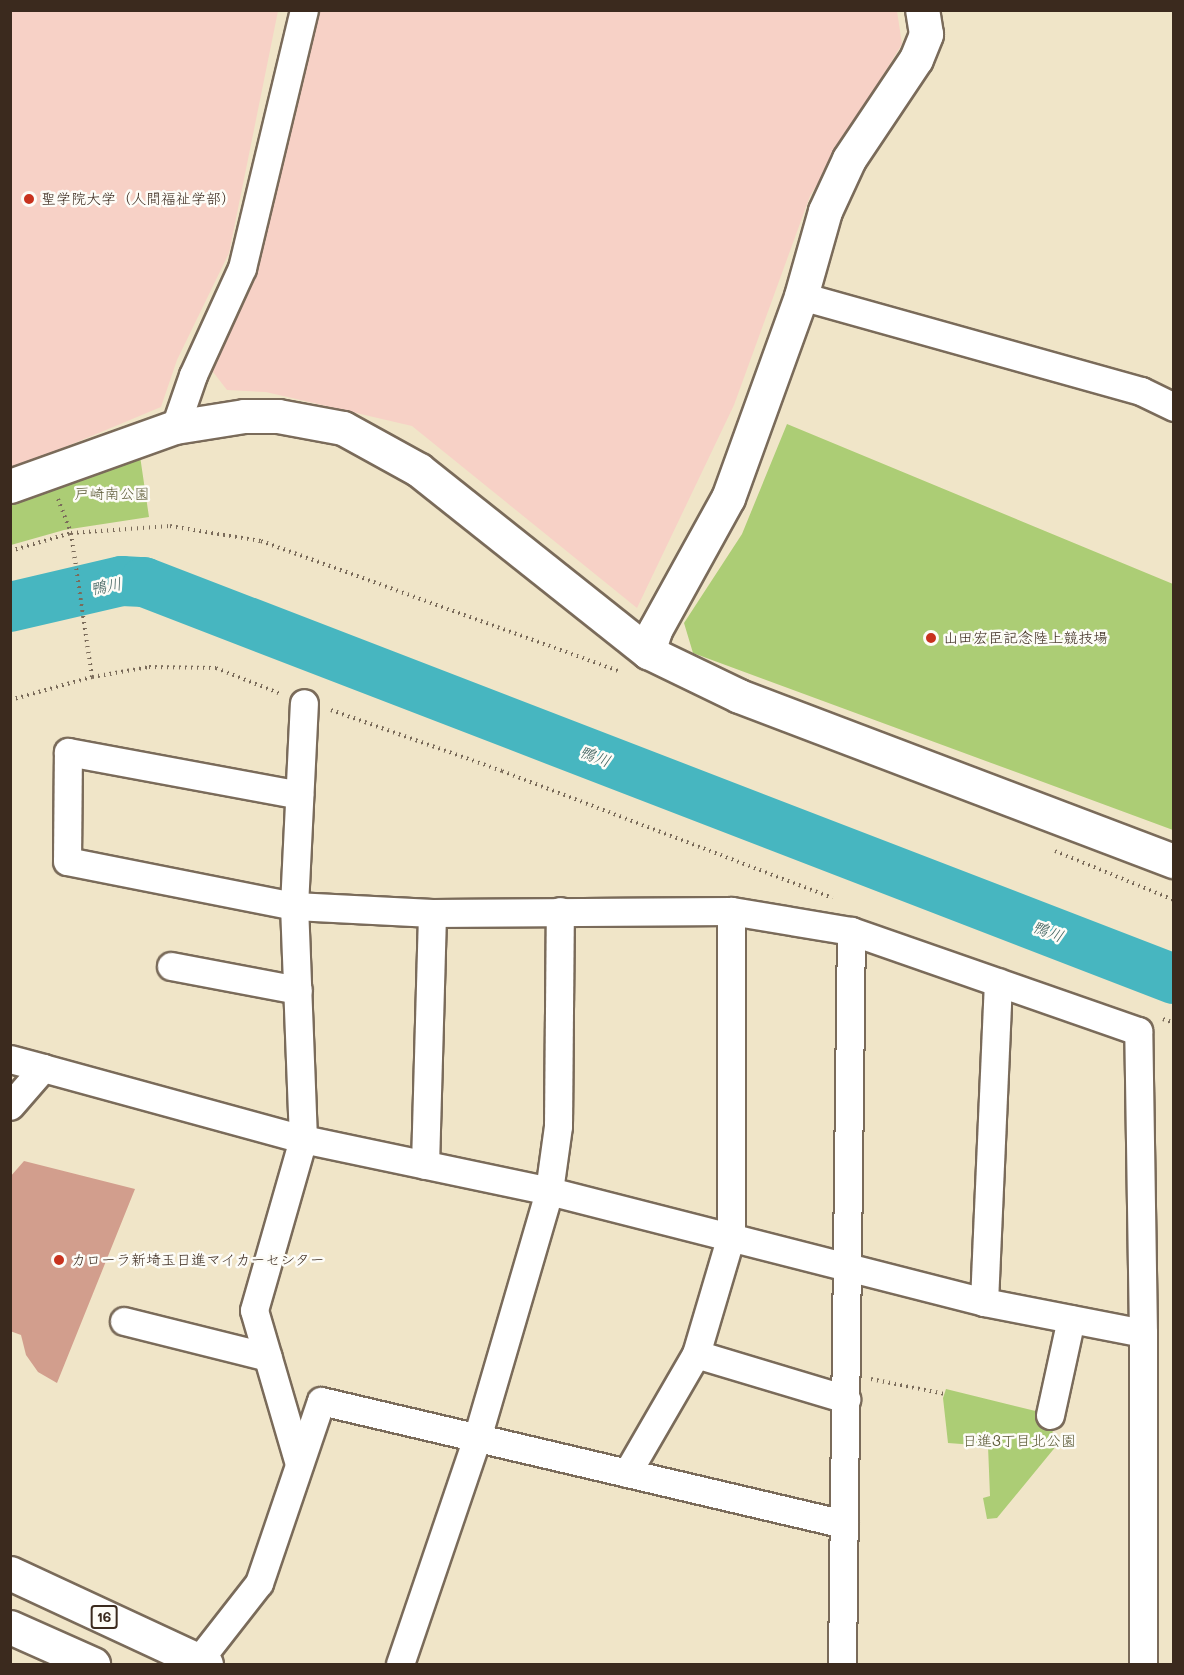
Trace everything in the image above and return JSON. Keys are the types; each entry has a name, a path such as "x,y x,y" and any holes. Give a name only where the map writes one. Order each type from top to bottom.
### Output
{"main road":[{"path":"638,664 728,498 801,296 825,211 849,159 916,59 926,34 922,10"},
{"path":"10,486 175,427 244,416 278,416 343,428 419,470 638,664 739,696 1173,861"},
{"name":"16","path":"10,1573 202,1663"},
{"path":"10,1627 93,1665"}],"street":[{"path":"175,427 193,375 242,268 304,10"},
{"path":"801,296 1141,391 1173,407"},
{"path":"299,1464 254,1310 303,1139 294,906 304,703"},
{"path":"299,795 68,752 67,861 294,906 432,913 731,911 851,931 1138,1031 1143,1333 1143,1665"},
{"path":"400,1665 477,1438 549,1191 558,1126 560,911"},
{"path":"627,1473 696,1354 730,1236 731,911"},
{"path":"424,1165 432,913"},
{"path":"842,1665 851,931"},
{"path":"171,966 297,990"},
{"path":"984,1302 998,982"},
{"path":"10,1059 303,1139 549,1191 984,1302 1143,1333"},
{"path":"10,1106 44,1068"},
{"path":"1050,1415 1071,1319"},
{"path":"124,1321 268,1357"},
{"path":"696,1354 846,1387"},
{"path":"202,1663 259,1583 321,1401 844,1524"}],"path":[{"path":"54,491 71,533 92,677"},
{"path":"10,551 71,533 170,526 261,541 638,664"},
{"path":"10,700 92,677 149,667 216,668 304,703 360,718 843,902"},
{"path":"1046,848 1173,900"},
{"path":"1154,1016 1173,1023"},
{"path":"846,1387 945,1394"}],"shaded area":[{"path":"10,11 278,11 229,253 177,360 161,407 10,470"},
{"path":"317,11 897,11 902,44 810,196 734,405 637,608 412,426 266,392 227,390 210,368 255,278"}],"green space":[{"name":"山田宏臣記念陸上競技場","path":"787,424 1173,584 1173,830 693,653 684,623 742,534"},
{"name":"戸崎南公園","path":"140,456 149,517 64,530 11,545 11,501"},
{"name":"日進3丁目北公園","path":"946,1389 1056,1416 1050,1444 1057,1445 997,1518 987,1519 983,1498 990,1496 988,1446 948,1443 943,1398"}],"building":[{"name":"カローラ新埼玉日進マイカーセンター","path":"24,1161 135,1189 57,1383 38,1372 26,1355 21,1335 10,1331 10,1177"}],"waterway":[{"name":"鴨川","path":"10,607 122,581 144,582 1174,979"}],"place":[{"name":"聖学院大学（人間福祉学部）","path":"29,199"},
{"name":"山田宏臣記念陸上競技場","path":"931,638"},
{"name":"カローラ新埼玉日進マイカーセンター","path":"59,1260"}]}
